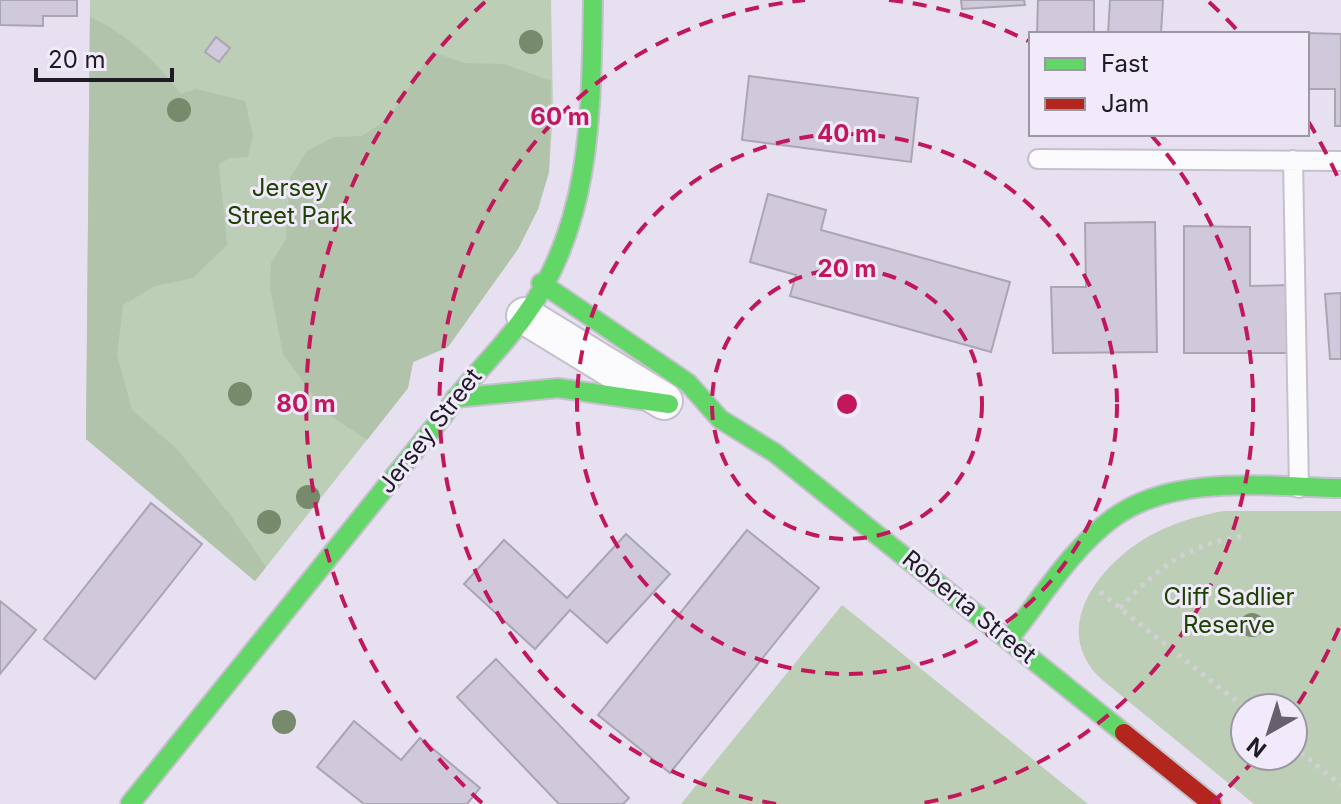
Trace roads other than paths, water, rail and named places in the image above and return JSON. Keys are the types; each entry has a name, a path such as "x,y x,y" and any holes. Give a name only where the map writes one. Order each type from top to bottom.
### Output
{"street":[{"name":"Jersey Street","path":"130,804 455,398 525,316 568,236 583,183 591,117 593,0"},
{"name":"Roberta Street","path":"541,283 688,383 720,419"},
{"name":"Roberta Street","path":"525,316 669,404 720,419 775,453 1212,804"},
{"path":"455,398 558,388 669,404"},
{"path":"1009,639 1089,542 1115,517 1136,505 1170,493 1341,488"}],"lane":[{"path":"1038,159 1341,161"},
{"path":"1293,160 1299,488"}],"park label":[{"name":"Jersey Street Park","path":"290,202"},
{"name":"Cliff Sadlier Reserve","path":"1229,611"}]}
